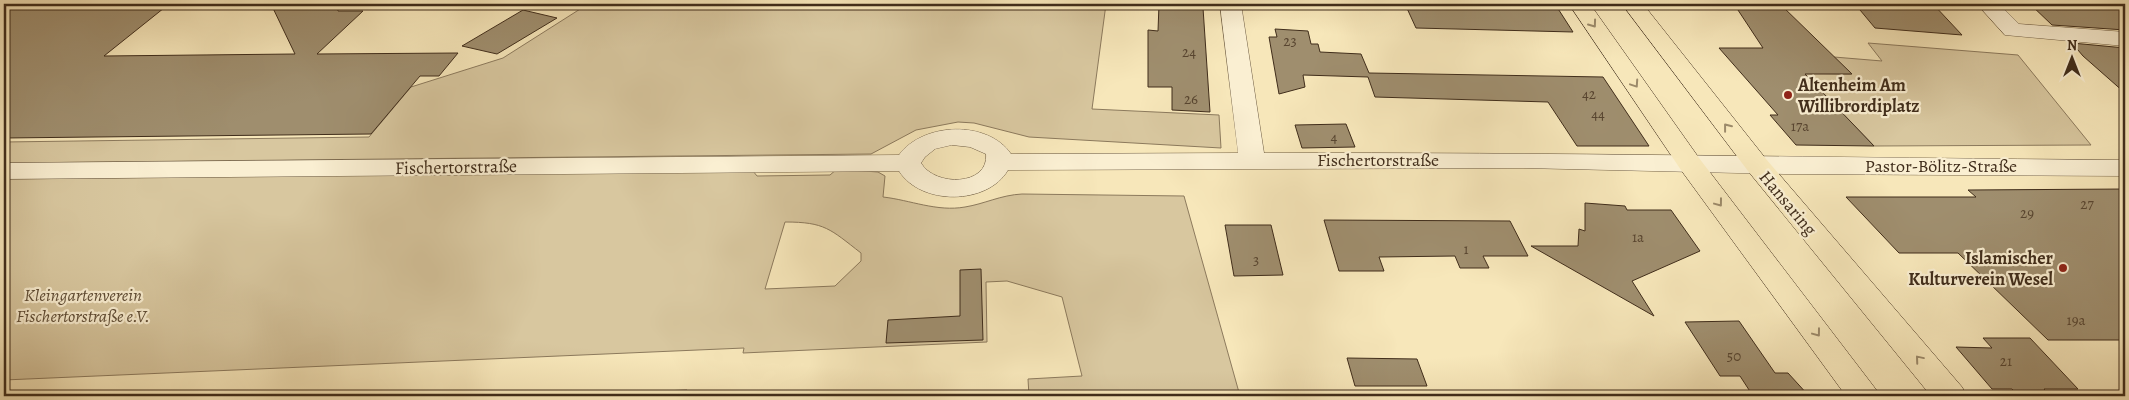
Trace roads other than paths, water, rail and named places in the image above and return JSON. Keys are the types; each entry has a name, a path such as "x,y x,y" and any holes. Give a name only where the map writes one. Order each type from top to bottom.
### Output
{"main road":[{"path":"1579,4 1690,164 1864,396"},
{"name":"Hansaring","path":"1632,4 1757,165 1950,396"}],"street":[{"path":"1230,4 1252,161"},
{"path":"1987,4 2013,30 2125,39"},
{"path":"952,137 966,137 988,144 996,150 999,162 994,173 985,179 960,187 931,185 919,180 912,173 908,163 918,149 927,143 952,137"},
{"name":"Fischertorstraße","path":"999,162 1523,160 1757,165"},
{"name":"Fischertorstraße","path":"4,171 908,163"},
{"name":"Pastor-Bölitz-Straße","path":"1757,165 2125,168"}],"place":[{"name":"Altenheim Am Willibrordiplatz","path":"1788,95"},
{"name":"Islamischer Kulturverein Wesel","path":"2063,268"}],"park label":[{"name":"Kleingartenverein Fischertorstraße e.V.","path":"83,305"}]}
